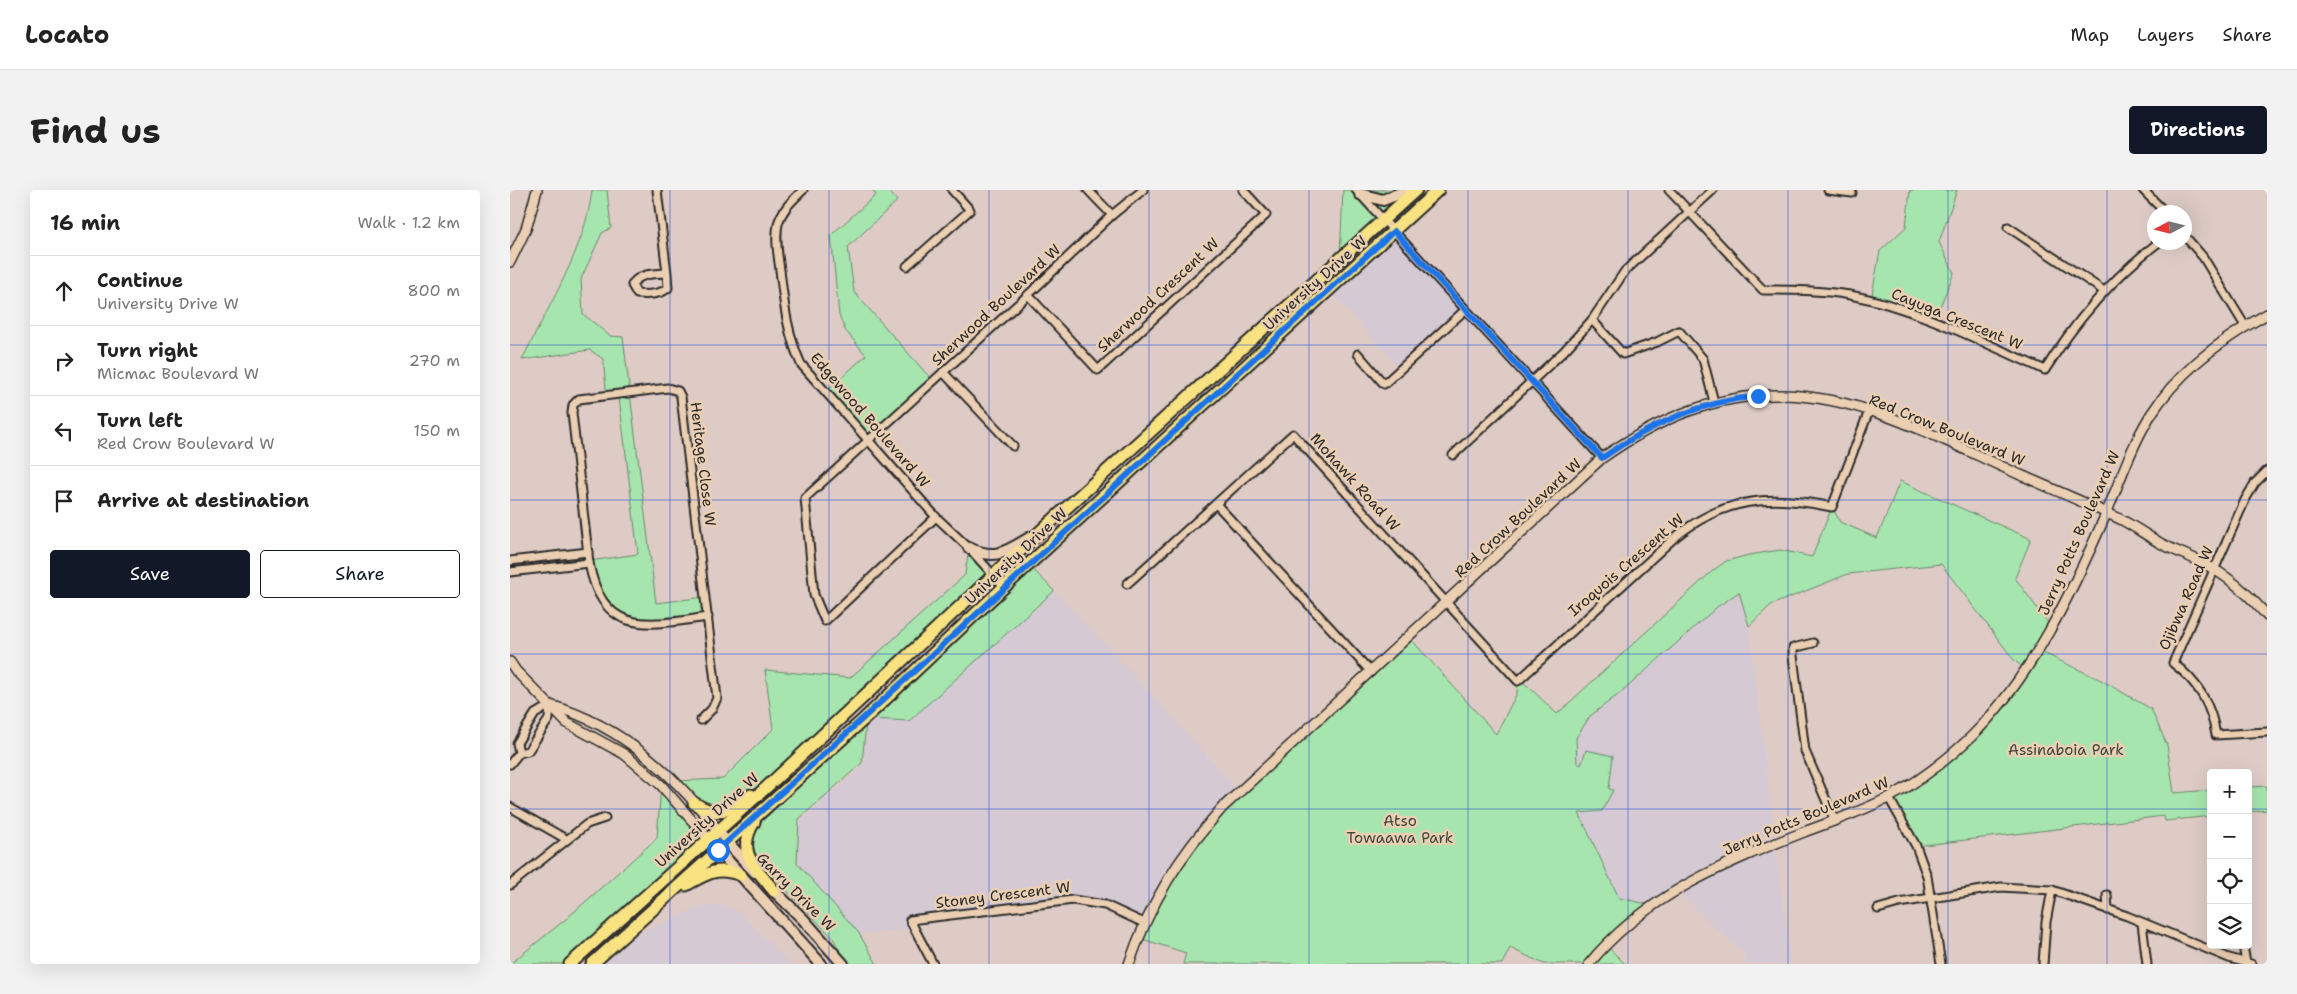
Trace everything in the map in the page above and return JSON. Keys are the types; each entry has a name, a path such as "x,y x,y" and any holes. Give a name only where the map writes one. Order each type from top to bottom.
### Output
{"main road":[{"path":"1358,192 1383,200 1408,190"},
{"name":"University Drive W","path":"570,964 768,786 993,575 1416,190"},
{"name":"University Drive W","path":"592,964 863,720 1004,587 1438,190"},
{"path":"969,548 982,554 996,555 1042,530"},
{"path":"694,803 711,812 718,812 768,786"},
{"path":"761,811 748,833 745,845 754,866 774,891"},
{"name":"Garry Drive W","path":"722,846 741,875 821,964"},
{"name":"Garry Drive W","path":"722,846 803,919 843,964"},
{"path":"668,895 713,871 728,870 741,875"},
{"path":"607,964 607,958 615,944"}],"street":[{"path":"510,262 526,229 537,190"},
{"path":"657,190 667,273 668,288 662,292 637,294 633,289 634,279 639,276 667,273"},
{"name":"Edgewood Boulevard W","path":"803,190 784,211 779,222 777,236 789,333 801,364 936,517 969,548 1004,587"},
{"path":"907,266 970,210 952,190"},
{"path":"1088,190 1112,215"},
{"name":"Sherwood Boulevard W","path":"936,517 825,621 814,595 805,498 1028,295 1112,215 1143,190"},
{"name":"Sherwood Crescent W","path":"1028,295 1098,370 1266,215 1243,190"},
{"path":"1669,190 1688,212"},
{"path":"1453,455 1564,351 1592,320 1625,271 1714,190"},
{"path":"1828,190 1852,193"},
{"path":"2143,190 2158,205"},
{"path":"1358,192 1602,458"},
{"name":"Cayuga Crescent W","path":"1688,212 1763,290 1826,292 1888,304 1934,321 2045,370 2066,336 2104,291 2150,250"},
{"path":"2008,227 2104,291"},
{"path":"2192,244 2203,257 2245,326"},
{"path":"1358,354 1384,384 1465,310"},
{"name":"Jerry Potts Boulevard W","path":"1589,964 1621,930 1666,895 1742,858 1889,798 1925,776 1948,758 1995,712 2053,625 2106,513 2122,470 2150,416 2191,366 2245,326 2267,314"},
{"path":"1592,320 1623,354 1657,342 1679,331 1703,359 1714,402"},
{"path":"943,372 1013,446"},
{"name":"Heritage Close W","path":"701,720 712,709 717,698 708,617 682,401 678,390 668,388 579,399 573,405 572,413 589,563 593,584 598,595 617,615 629,621 643,624 708,617"},
{"name":"Red Crow Boulevard W","path":"1130,964 1144,923 1174,868 1217,813 1447,603 1602,458 1650,427 1693,408 1714,402 1758,396 1807,396 1829,399 1899,421 2106,513 2162,544 2214,569 2242,590 2267,616"},
{"name":"Iroquois Crescent W","path":"1447,603 1518,681 1673,539 1701,519 1719,510 1779,499 1797,500 1832,507 1869,412"},
{"name":"Mohawk Road W","path":"1127,584 1293,434 1447,603"},
{"name":"Ojibwa Road W","path":"2266,475 2254,483 2245,500 2173,663 2196,684 2207,701 2213,717 2216,735 2267,732"},
{"path":"1216,505 1370,672"},
{"path":"510,561 588,552"},
{"path":"510,572 589,563"},
{"path":"1813,642 1794,648 1793,656 1805,751 1835,821"},
{"path":"510,662 516,671 567,723 624,754 660,786 709,839 722,846"},
{"path":"510,764 519,753 528,751 549,719 550,705"},
{"path":"519,753 516,743 535,714 550,705 573,712 620,736 675,780 718,830 722,846"},
{"path":"1889,798 1923,862 1932,899 1941,964"},
{"path":"510,807 566,839"},
{"path":"510,885 586,824 606,818"},
{"path":"1878,909 2001,887 2052,890 2248,964"},
{"path":"2043,964 2046,922 2052,890"},
{"path":"2107,895 2108,910"},
{"name":"Stoney Crescent W","path":"933,964 910,920 1073,900 1105,905 1144,923"},
{"path":"2142,923 2147,964"},
{"path":"2244,949 2248,964"}],"shaded area":[{"path":"1394,231 1465,310 1400,369 1329,290"},
{"path":"1054,591 1239,791 1144,923 1092,901 911,920 915,929 858,934 798,865 800,821 863,765 866,723 871,719 909,721"},
{"path":"1740,592 1749,626 1790,964 1746,964 1745,955 1676,890 1652,905 1619,898 1579,813 1575,738 1590,716 1623,691 1717,607"},
{"path":"721,905 738,911 790,964 592,964 615,944 699,907"}],"green space":[{"path":"592,190 607,190 611,228 602,233 581,279 583,314 610,336 623,337 656,603 705,597 708,617 643,624 606,606 589,561 638,554 619,397 607,398 603,359 590,350 522,360 574,256 588,212"},
{"path":"872,190 888,190 897,201 848,247 854,292 933,381 868,441 825,393 866,355 845,330 839,315 831,235 876,195"},
{"path":"1343,190 1416,190 1340,259"},
{"path":"1910,190 1957,190 1939,242 1954,273 1934,321 1871,300 1880,251 1906,227"},
{"name":"Atso Towaawa Park","path":"1900,481 2031,539 2015,578 2054,631 2037,650 2101,680 2151,709 2167,745 2174,793 2207,790 2207,816 2165,821 2164,816 1916,846 1889,798 1945,760 2028,672 2014,660 1941,564 1848,574 1771,605 1749,626 1739,592 1717,607 1623,691 1590,716 1576,738 1577,763 1581,765 1586,750 1613,756 1609,789 1613,790 1602,811 1579,813 1619,898 1652,905 1606,945 1625,964 1544,964 1510,948 1502,964 1183,964 1186,953 1139,938 1144,923 1208,824 1409,637 1496,734 1517,693 1518,681 1528,686 1557,714 1710,573 1726,561 1780,550 1812,557 1832,507 1840,522 1877,538"},
{"path":"969,548 993,575 768,786 711,812 675,781 723,779 773,729 765,670 850,678 965,575"},
{"path":"1029,565 1054,591 909,721 871,719"},
{"path":"866,723 862,763 799,819 797,863 858,932 877,964 846,964 833,938 759,862 754,854 752,842 755,828"},
{"path":"661,785 709,838 570,964 510,964 566,919 657,838"},
{"path":"2267,786 2267,810 2252,812 2252,787"}],"route":[{"path":"718,850 863,720 1004,587 1394,231 1602,458 1629,438 1693,408 1734,398 1758,396"}],"park label":[{"name":"Assinaboia Park","path":"2066,750"}]}
